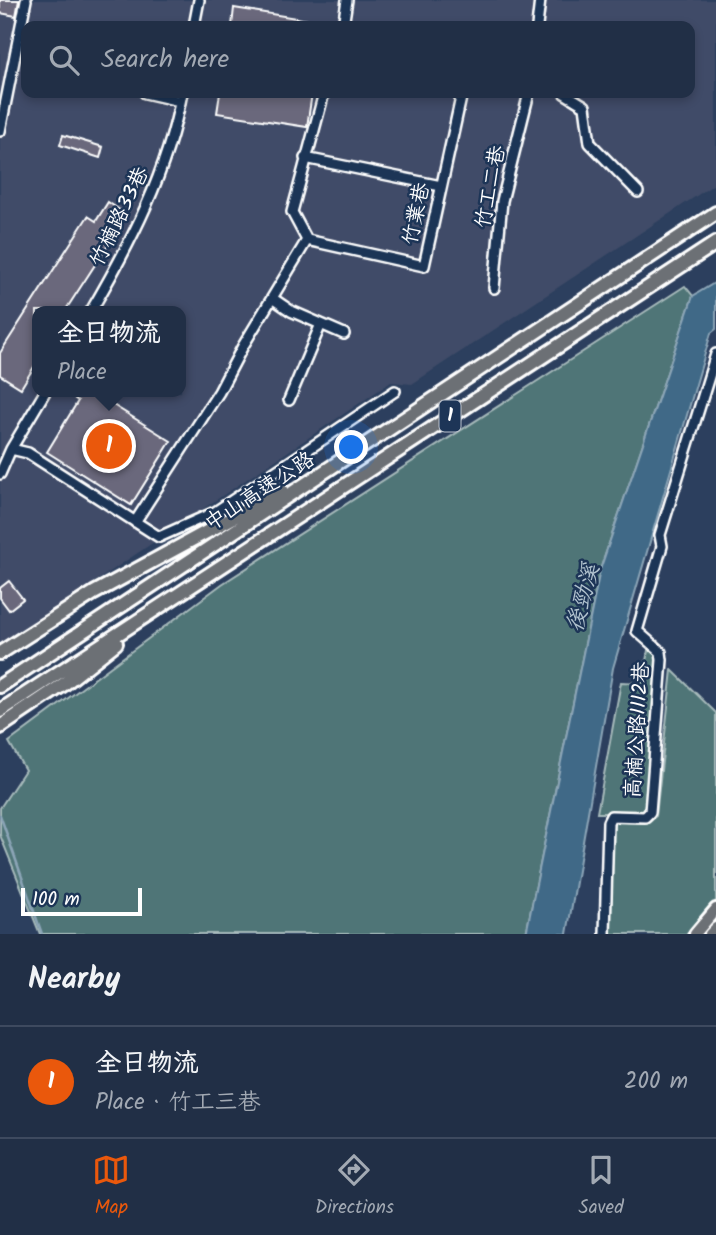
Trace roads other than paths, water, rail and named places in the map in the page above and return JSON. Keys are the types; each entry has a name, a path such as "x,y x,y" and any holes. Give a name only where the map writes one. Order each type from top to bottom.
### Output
{"highway":[{"name":"中山高速公路","path":"0,686 716,213"},
{"name":"中山高速公路","path":"0,711 716,243"},
{"path":"0,653 94,593 368,443"},
{"path":"0,727 64,684 185,589"},
{"path":"0,662 54,620"}],"main road":[{"path":"695,934 716,909"},
{"path":"710,934 716,928"}],"street":[{"path":"22,21 26,0"},
{"path":"195,21 199,0"},
{"path":"344,21 347,0"},
{"path":"538,21 540,0"},
{"path":"0,131 21,25"},
{"path":"14,60 21,62"},
{"name":"竹楠路33巷","path":"94,306 149,204 162,173 181,98"},
{"path":"135,522 219,393 307,240 292,212 323,98"},
{"name":"竹業巷","path":"307,240 424,266 461,98"},
{"name":"竹工二巷","path":"494,288 502,201 528,98"},
{"path":"572,98 585,106 590,143 638,192"},
{"path":"305,158 441,186"},
{"path":"272,298 291,311 345,334"},
{"path":"289,400 321,324"},
{"name":"高楠公路1112巷","path":"605,934 608,822 611,816 645,817 650,812 662,660 661,652 637,631 662,546 660,535 716,354"},
{"path":"11,449 28,453 159,537 215,512 395,390"},
{"path":"0,474 11,449 43,397"}],"waterway":[{"path":"0,815 42,934"}],"place":[{"name":"全日物流","path":"109,446"}],"water label":[{"name":"後勁溪","path":"584,598"}]}
